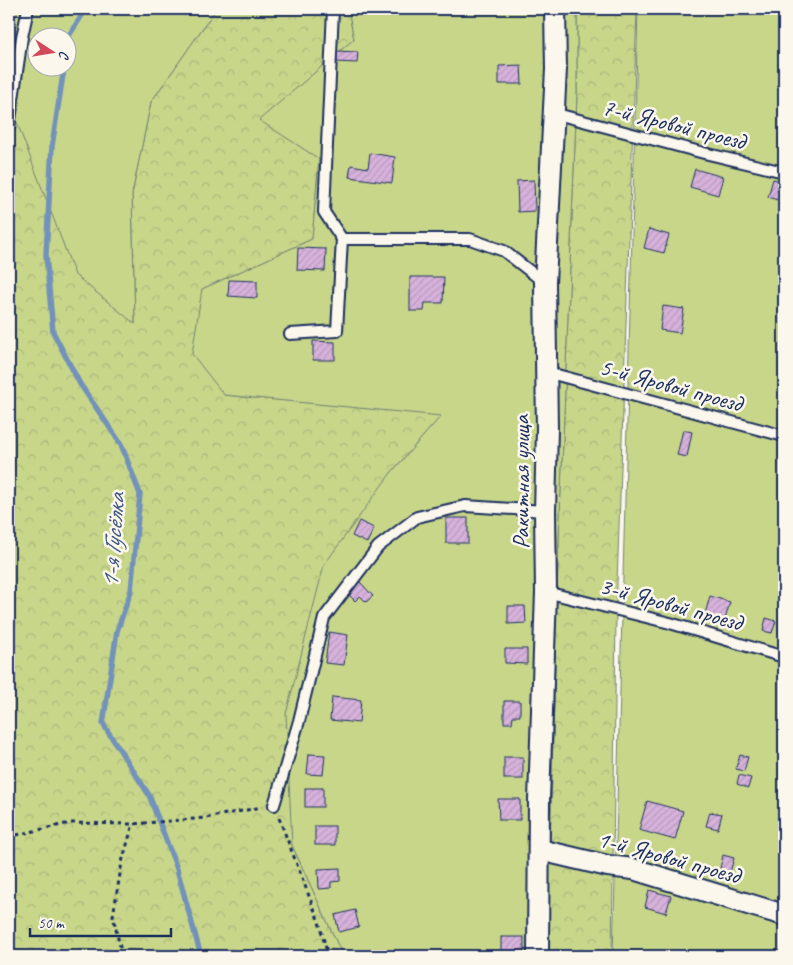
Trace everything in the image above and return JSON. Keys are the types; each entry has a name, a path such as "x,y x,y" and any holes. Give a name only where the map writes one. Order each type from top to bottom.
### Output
{"street":[{"name":"Ракитная улица","path":"538,956 542,691 546,592 547,429 545,283 556,69 555,9"},
{"name":"1-й Яровой проезд","path":"540,850 608,866 633,869 784,915"}],"lane":[{"path":"9,127 28,9"},
{"path":"290,334 337,331 342,239 324,212 333,9"},
{"name":"7-й Яровой проезд","path":"554,114 784,172"},
{"path":"342,239 470,239 504,251 545,283"},
{"name":"5-й Яровой проезд","path":"546,372 784,436"},
{"path":"274,805 299,721 324,618 378,547 417,517 465,506 545,511"},
{"name":"3-й Яровой проезд","path":"546,592 670,623 784,657"}],"path":[{"path":"9,834 12,836 70,823 133,824 206,818 274,805 319,922 328,956"},
{"path":"122,956 113,916 122,862 133,824"}],"green space":[{"path":"9,9 216,9 151,102 132,194 135,324 75,275 16,120 9,82"},
{"path":"216,9 348,9 354,39 260,120 319,159 312,239 202,289 224,395 442,415 390,474 292,845 343,956 9,956 9,82 16,120 135,324 132,194 151,102"},
{"path":"348,9 577,9 577,94 557,588 547,956 343,956 292,845 286,714 324,565 390,474 441,416 224,395 192,354 202,289 312,239 319,159 259,120 354,39"},
{"path":"577,9 637,9 616,612 612,956 547,956 557,588 577,94"},
{"path":"638,9 784,9 784,956 613,956"}],"building":[{"path":"336,51 358,52 357,63 335,62"},
{"path":"521,65 522,84 499,84 499,66"},
{"path":"370,153 395,157 392,183 349,177 351,165 368,168"},
{"path":"695,169 723,177 718,195 690,187"},
{"path":"773,179 784,182 784,202 768,197"},
{"path":"534,180 535,211 518,212 517,181"},
{"path":"649,229 669,235 664,253 644,248"},
{"path":"298,248 326,249 325,271 297,270"},
{"path":"410,277 444,277 443,303 425,303 424,311 410,311"},
{"path":"229,280 257,281 257,298 228,296"},
{"path":"663,306 684,309 680,333 660,330"},
{"path":"313,341 335,342 335,360 313,360"},
{"path":"683,430 692,432 687,457 677,455"},
{"path":"446,518 468,518 468,543 446,543"},
{"path":"359,521 374,528 367,543 352,536"},
{"path":"360,582 373,596 366,602 360,596 355,601 348,594"},
{"path":"710,596 730,602 724,623 704,618"},
{"path":"508,606 525,606 526,623 508,624"},
{"path":"766,618 776,621 772,633 763,631"},
{"path":"329,632 348,635 344,665 325,663"},
{"path":"505,649 527,649 527,664 505,663"},
{"path":"332,697 361,700 359,723 330,720"},
{"path":"504,701 520,701 520,716 513,716 512,723 504,723"},
{"path":"309,754 325,755 323,775 307,774"},
{"path":"740,755 748,757 744,771 736,769"},
{"path":"504,757 523,757 523,779 504,779"},
{"path":"739,775 751,778 748,788 737,784"},
{"path":"305,788 323,788 323,807 305,807"},
{"path":"498,799 520,799 520,820 499,820"},
{"path":"647,801 683,811 675,840 639,830"},
{"path":"710,812 722,814 718,829 706,826"},
{"path":"315,826 335,826 335,845 315,845"},
{"path":"723,855 734,858 728,880 718,878"},
{"path":"340,868 340,881 331,882 331,888 319,889 318,869"},
{"path":"649,890 671,896 666,913 645,907"},
{"path":"355,910 359,927 339,932 335,915"},
{"path":"501,937 524,937 524,956 501,956"}],"waterway":[{"name":"1-я Гусёлка","path":"74,28 86,9"},
{"name":"1-я Гусёлка","path":"62,78 52,146 46,255 53,332 80,384 121,444 140,494 131,591 117,631 103,724 149,795 177,869 201,956"}]}
